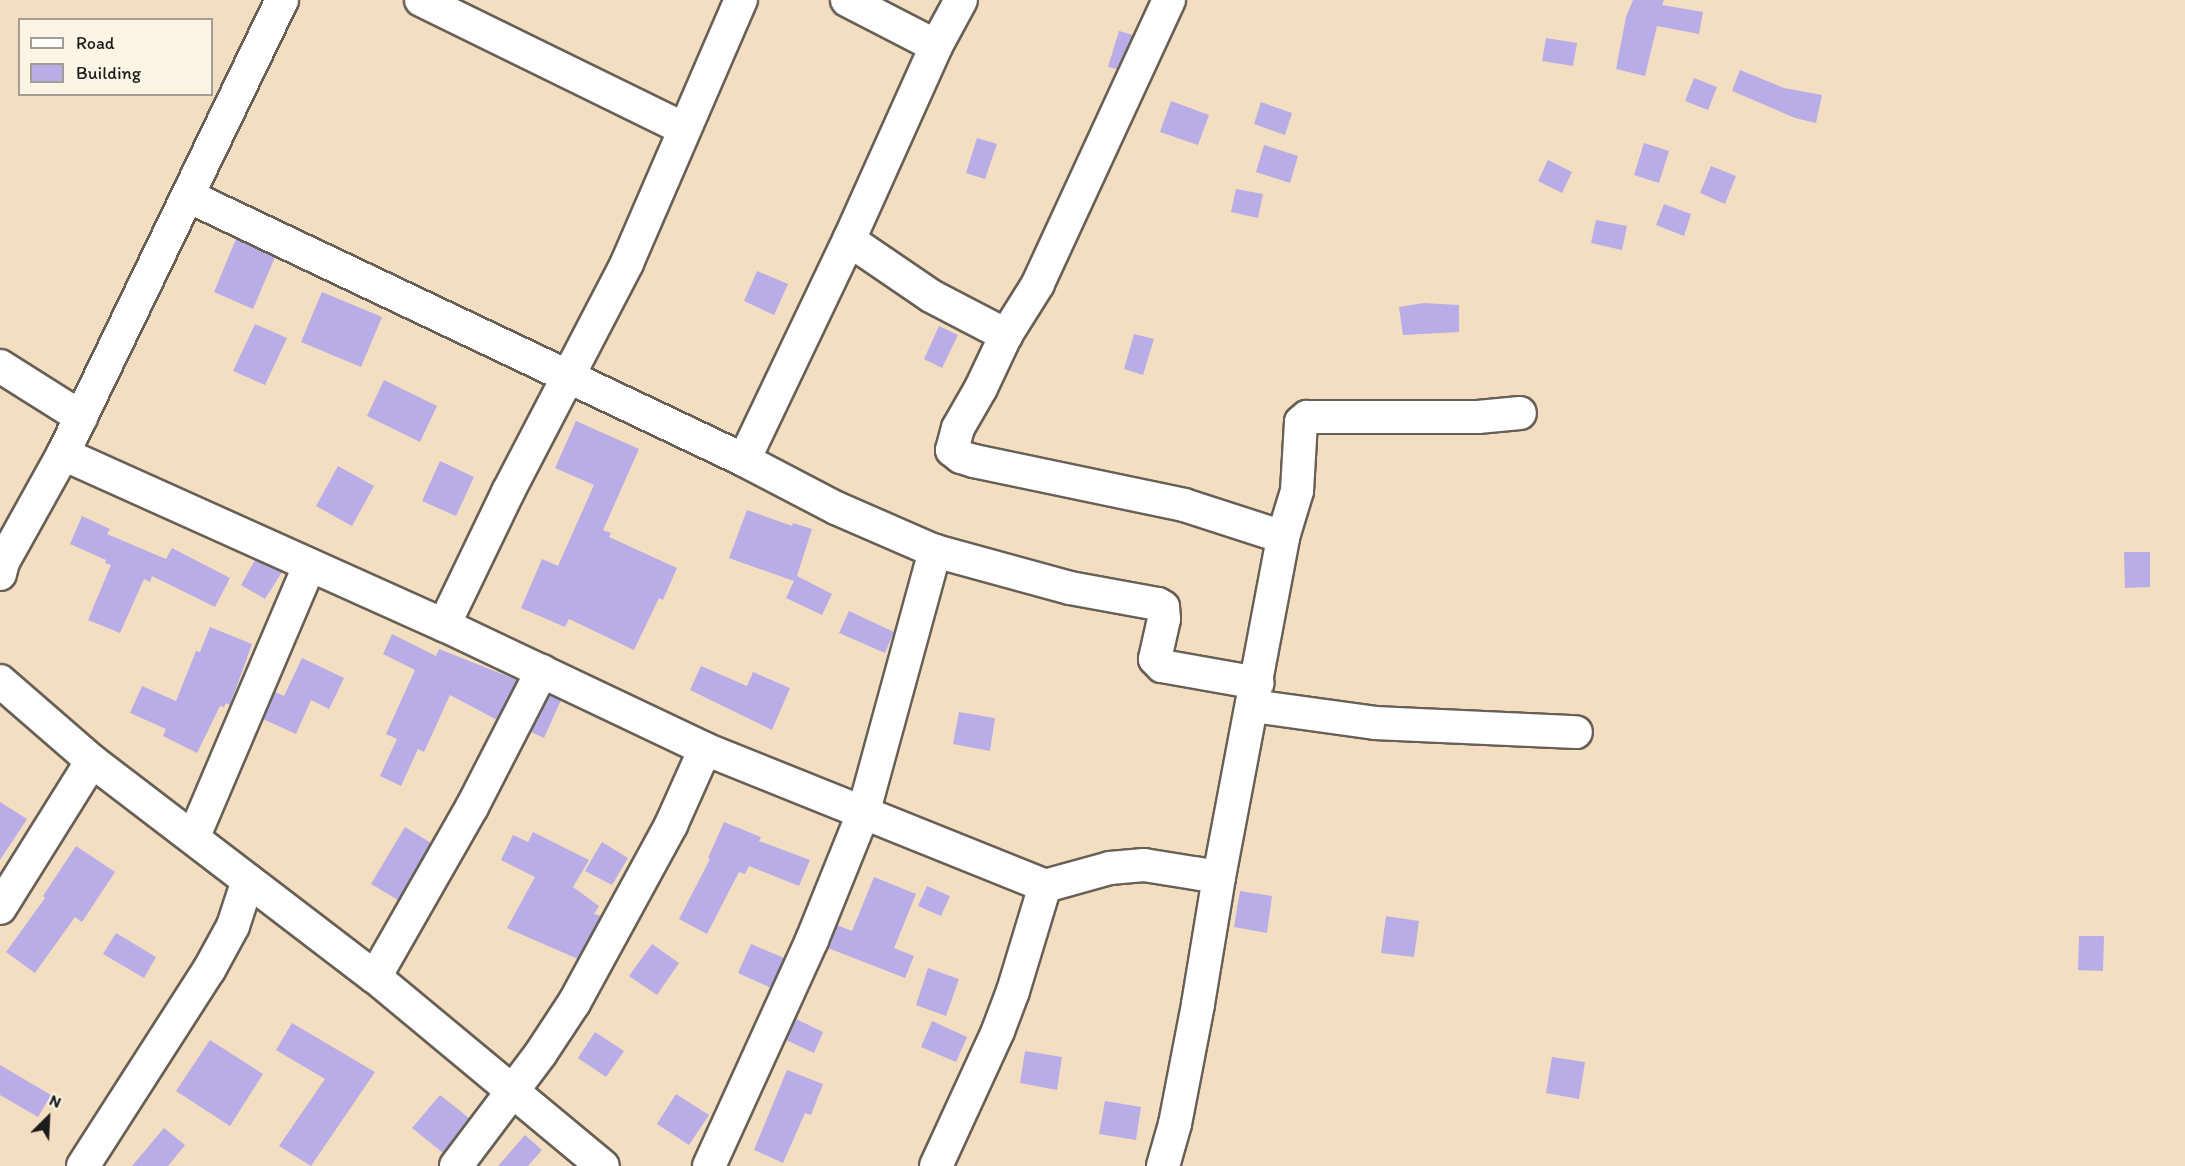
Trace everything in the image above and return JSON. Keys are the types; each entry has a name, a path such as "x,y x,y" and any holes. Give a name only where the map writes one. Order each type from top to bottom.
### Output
{"street":[{"path":"1,567 63,454 282,0"},
{"path":"421,0 684,129"},
{"path":"444,625 508,492 627,263 741,0"},
{"path":"847,0 936,46"},
{"path":"744,460 849,240 936,46 961,0"},
{"path":"1168,0 1038,284 1006,335 953,440 952,450 961,457 1142,494 1184,505 1283,537"},
{"path":"188,196 744,460 836,508 935,551 1070,588 1158,604 1163,607 1164,619 1155,654 1158,663 1167,669 1255,695 1375,723 1576,732"},
{"path":"849,240 931,296 1006,335"},
{"path":"0,366 81,417"},
{"path":"1164,1166 1190,1048 1219,877 1283,537 1298,491 1300,427 1307,417 1478,417 1520,413"},
{"path":"63,454 444,625 705,748 1045,886 1110,868 1143,865 1219,877"},
{"path":"709,1166 812,940 863,814 935,551"},
{"path":"194,836 309,566"},
{"path":"375,976 472,807 542,671"},
{"path":"0,681 92,761 194,836 375,976 603,1166"},
{"path":"456,1166 513,1092 573,1003 626,911 671,825 705,748"},
{"path":"0,908 92,761"},
{"path":"84,1166 209,970 233,926 248,880"},
{"path":"936,1166 998,1031 1045,886"}],"building":[{"path":"1633,0 1664,0 1662,5 1703,12 1699,34 1657,26 1645,76 1616,69 1626,17"},
{"path":"1119,31 1133,35 1117,69 1108,67"},
{"path":"1546,38 1577,43 1573,66 1542,61"},
{"path":"1740,70 1784,88 1822,95 1816,123 1795,118 1732,91"},
{"path":"1694,78 1717,87 1708,110 1685,101"},
{"path":"1171,101 1209,115 1198,145 1160,132"},
{"path":"1261,102 1292,113 1285,135 1254,124"},
{"path":"977,138 997,144 985,179 966,173"},
{"path":"1644,143 1669,151 1659,183 1634,175"},
{"path":"1264,145 1298,156 1290,183 1256,172"},
{"path":"1548,160 1572,172 1562,193 1538,181"},
{"path":"1711,166 1736,176 1725,204 1700,193"},
{"path":"1236,189 1263,194 1258,218 1231,212"},
{"path":"1664,204 1691,214 1684,236 1656,225"},
{"path":"1596,220 1627,226 1622,250 1591,243"},
{"path":"236,239 275,257 253,309 214,292"},
{"path":"757,271 788,284 774,315 744,301"},
{"path":"322,292 382,317 361,367 301,342"},
{"path":"1424,303 1459,305 1459,332 1403,335 1399,307"},
{"path":"255,324 287,338 265,385 233,371"},
{"path":"939,326 958,335 942,368 924,359"},
{"path":"1134,334 1154,339 1143,375 1124,369"},
{"path":"384,380 437,406 420,442 367,416"},
{"path":"576,421 639,449 603,530 611,533 609,537 677,568 663,600 659,598 634,650 569,619 565,627 521,608 542,559 558,566 594,485 555,468"},
{"path":"440,461 474,477 456,516 422,501"},
{"path":"338,466 374,486 352,526 316,506"},
{"path":"747,510 792,526 793,523 812,529 797,576 832,594 822,615 786,598 794,581 729,558"},
{"path":"82,516 110,529 107,534 166,559 172,548 230,578 215,607 152,576 150,582 144,579 120,633 88,620 111,565 105,563 106,560 70,544"},
{"path":"2124,552 2150,552 2150,587 2125,588"},
{"path":"255,560 282,572 265,599 241,585"},
{"path":"849,611 894,632 885,653 839,633"},
{"path":"210,627 252,644 230,705 226,703 224,707 220,706 197,753 163,736 166,729 130,713 142,686 176,701 196,651 200,652"},
{"path":"392,634 436,656 439,649 517,680 497,720 450,695 424,752 418,749 401,786 380,776 397,739 386,734 415,670 383,654"},
{"path":"302,658 344,678 329,709 311,700 296,734 263,719 275,692 284,696"},
{"path":"701,666 747,686 753,672 790,688 772,730 690,690"},
{"path":"550,695 561,700 544,738 531,732"},
{"path":"959,712 995,718 990,751 953,744"},
{"path":"0,802 27,819 0,860"},
{"path":"724,822 761,837 759,841 810,860 799,886 749,866 745,874 739,872 707,934 679,919 710,859 708,858"},
{"path":"405,827 431,843 398,900 371,884"},
{"path":"533,832 589,860 573,887 599,906 594,914 601,916 578,959 507,928 535,877 501,860 513,835 528,842"},
{"path":"602,842 628,858 612,885 585,871"},
{"path":"76,846 115,872 82,922 75,917 35,973 6,952 45,898 43,896"},
{"path":"874,877 916,894 894,948 914,956 905,978 828,948 837,925 852,931"},
{"path":"927,886 950,896 941,916 918,906"},
{"path":"1240,891 1272,896 1267,933 1234,927"},
{"path":"1386,916 1419,921 1414,957 1381,953"},
{"path":"116,933 156,957 144,978 103,954"},
{"path":"2079,936 2104,936 2103,971 2078,970"},
{"path":"652,944 679,963 657,995 629,976"},
{"path":"751,944 784,958 771,988 738,973"},
{"path":"928,968 959,979 946,1016 916,1005"},
{"path":"796,1019 823,1032 814,1053 786,1040"},
{"path":"932,1021 967,1037 956,1062 921,1047"},
{"path":"292,1023 375,1072 311,1166 279,1146 325,1079 276,1050"},
{"path":"595,1032 624,1051 606,1077 578,1058"},
{"path":"210,1040 263,1074 230,1126 176,1091"},
{"path":"1025,1051 1062,1057 1057,1090 1020,1083"},
{"path":"1552,1057 1585,1062 1579,1099 1546,1093"},
{"path":"0,1065 51,1095 38,1117 0,1095"},
{"path":"787,1070 823,1084 811,1115 805,1113 783,1163 754,1150"},
{"path":"676,1094 709,1115 689,1145 657,1124"},
{"path":"440,1095 469,1118 443,1153 412,1128"},
{"path":"1105,1101 1141,1107 1136,1140 1099,1134"},
{"path":"164,1128 185,1145 168,1166 132,1166"},
{"path":"525,1135 542,1150 528,1166 498,1166"}]}
